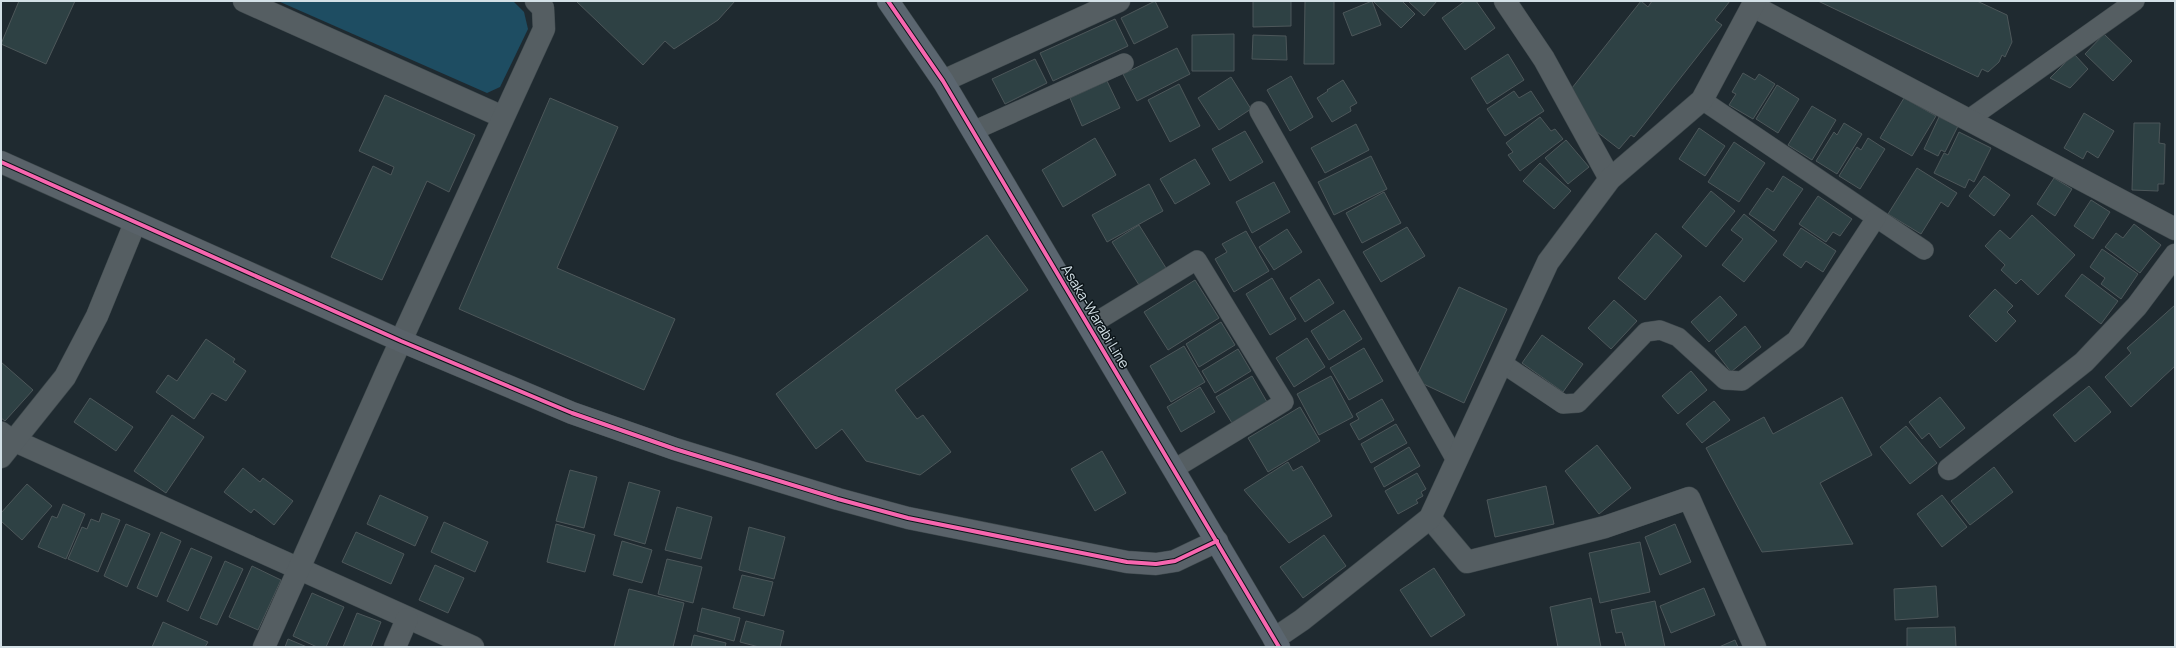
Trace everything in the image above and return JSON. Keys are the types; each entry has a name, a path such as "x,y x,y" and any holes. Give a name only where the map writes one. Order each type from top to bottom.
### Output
{"main road":[{"name":"Asaka-Warabi Line","path":"888,1 943,81 1217,541 1276,643"}],"street":[{"path":"244,1 503,116"},
{"path":"264,647 401,341 544,29 543,8 536,1"},
{"path":"943,81 1119,1"},
{"path":"1505,1 1544,59 1610,179"},
{"path":"1276,643 1302,620 1430,518 1548,262 1610,179 1702,100 1754,3 2175,229"},
{"path":"1,162 401,341 587,418 675,449 838,500 908,518 1127,562 1156,564 1175,561 1217,541"},
{"path":"135,223 97,316 65,377 6,443 473,647"},
{"path":"1949,469 2084,362 2137,306 2175,255"},
{"path":"1430,518 1467,562 1604,527 1689,498 1755,647"},
{"path":"395,647 407,619"}],"lane":[{"path":"1969,119 2135,1"},
{"path":"973,131 1124,62"},
{"path":"1702,100 1924,250"},
{"path":"1259,110 1457,462"},
{"path":"1502,363 1563,404 1578,403 1646,332 1660,330 1678,337 1725,380 1742,381 1796,340 1876,218"},
{"path":"1089,326 1198,260 1284,402 1174,469"}],"shaded area":[{"path":"278,1 513,1 524,12 528,29 500,87 487,93"}],"building":[{"path":"19,1 75,1 46,64 1,44"},
{"path":"576,1 735,1 718,20 674,49 665,41 643,65"},
{"path":"1155,1 1168,27 1134,44 1121,18"},
{"path":"1253,1 1291,1 1291,26 1253,27"},
{"path":"1305,1 1334,1 1334,64 1304,64"},
{"path":"1372,1 1381,25 1352,36 1343,13"},
{"path":"1402,1 1415,14 1401,28 1374,2"},
{"path":"1408,1 1437,1 1424,16"},
{"path":"1465,1 1476,1 1495,28 1465,50 1442,18"},
{"path":"1641,1 1648,7 1652,1 1730,1 1715,20 1722,25 1634,137 1631,135 1619,149 1588,125 1572,88"},
{"path":"1818,1 1977,1 2007,15 2012,42 2005,57 2002,55 1999,62 1988,72 1982,69 1978,77"},
{"path":"1115,19 1128,46 1053,81 1040,53"},
{"path":"1234,34 1234,71 1192,71 1192,35"},
{"path":"2104,34 2132,61 2113,81 2085,54"},
{"path":"1253,35 1286,36 1287,60 1252,59"},
{"path":"1177,48 1190,74 1137,101 1123,74"},
{"path":"1508,54 1524,80 1487,104 1471,78"},
{"path":"2074,54 2088,69 2070,88 2050,78"},
{"path":"1035,59 1047,83 1005,104 992,79"},
{"path":"1743,73 1755,80 1759,74 1775,84 1753,119 1729,105 1736,94 1732,92"},
{"path":"1291,76 1313,117 1290,131 1267,90"},
{"path":"1231,77 1251,109 1219,130 1198,98"},
{"path":"1343,80 1357,103 1350,107 1351,111 1332,122 1317,98"},
{"path":"1107,81 1120,108 1082,126 1070,98"},
{"path":"1179,84 1200,126 1170,142 1148,100"},
{"path":"1777,85 1799,99 1778,133 1756,119"},
{"path":"1514,91 1519,98 1531,91 1544,111 1505,136 1487,109"},
{"path":"385,95 475,135 449,192 427,181 382,280 331,257 373,166 391,175 394,167 359,151"},
{"path":"550,98 618,127 557,268 675,319 644,390 459,309"},
{"path":"1904,98 1936,116 1912,156 1880,138"},
{"path":"1812,106 1836,120 1812,160 1788,145"},
{"path":"2084,113 2114,131 2098,158 2087,151 2083,159 2064,148"},
{"path":"1540,117 1551,131 1555,129 1563,139 1520,171 1508,155 1513,152 1506,143"},
{"path":"1939,117 1958,126 1945,152 1941,150 1938,156 1924,149"},
{"path":"1844,123 1862,134 1837,174 1816,161 1834,132 1837,135"},
{"path":"2134,123 2160,123 2159,143 2165,144 2164,184 2158,184 2158,191 2132,190"},
{"path":"1356,124 1369,150 1325,173 1311,148"},
{"path":"1699,128 1725,146 1705,176 1679,159"},
{"path":"1245,131 1263,162 1230,181 1212,149"},
{"path":"1959,132 1991,148 1974,182 1969,179 1965,188 1934,173 1944,153 1948,155"},
{"path":"1095,138 1116,175 1063,207 1042,170"},
{"path":"1868,138 1885,149 1860,189 1839,176 1857,147 1861,150"},
{"path":"1566,140 1589,167 1568,184 1545,158"},
{"path":"1734,142 1765,163 1739,202 1708,182"},
{"path":"1371,156 1387,189 1334,215 1318,182"},
{"path":"1195,159 1210,184 1175,204 1160,179"},
{"path":"1540,163 1571,191 1554,209 1523,181"},
{"path":"1917,168 1957,193 1948,207 1941,202 1921,234 1888,214"},
{"path":"1783,176 1803,189 1774,231 1749,214 1767,188 1773,192"},
{"path":"1984,176 2010,195 1994,216 1969,196"},
{"path":"2054,178 2072,189 2055,216 2037,204"},
{"path":"1274,182 1290,212 1252,233 1236,202"},
{"path":"1149,184 1163,211 1107,242 1092,215"},
{"path":"1711,191 1735,211 1706,247 1682,227"},
{"path":"1384,192 1401,223 1362,243 1346,213"},
{"path":"1818,196 1852,219 1840,236 1833,232 1826,242 1799,224"},
{"path":"2091,200 2110,212 2093,239 2074,226"},
{"path":"1744,214 1777,241 1744,282 1722,265 1743,239 1731,230"},
{"path":"2032,215 2075,255 2038,295 2021,279 2016,284 2001,270 2005,265 1985,246 2000,230 2010,239"},
{"path":"2134,224 2161,245 2140,273 2105,247 2116,233 2123,238"},
{"path":"1139,225 1166,268 1139,285 1112,242"},
{"path":"1407,227 1425,256 1381,282 1363,252"},
{"path":"1801,228 1836,251 1823,272 1806,261 1801,268 1783,255"},
{"path":"1287,229 1302,252 1274,270 1259,247"},
{"path":"1246,231 1269,271 1234,292 1215,259 1227,252 1222,244"},
{"path":"1656,233 1682,256 1645,300 1618,278"},
{"path":"987,235 1028,290 895,390 917,419 923,415 951,452 920,475 866,461 842,429 816,449 776,394"},
{"path":"2102,249 2138,274 2121,299 2101,284 2105,278 2090,267"},
{"path":"2082,274 2118,301 2101,324 2065,296"},
{"path":"1272,278 1296,319 1270,335 1246,294"},
{"path":"1319,279 1334,303 1305,322 1290,298"},
{"path":"1195,280 1219,318 1168,350 1144,312"},
{"path":"1459,287 1507,309 1464,403 1415,380"},
{"path":"1995,289 2013,306 2007,312 2016,321 1996,342 1969,316"},
{"path":"1720,296 1737,315 1709,342 1691,322"},
{"path":"1614,300 1637,321 1611,349 1588,328"},
{"path":"2175,305 2175,366 2131,407 2105,377 2131,353 2127,348"},
{"path":"1344,310 1362,339 1329,360 1311,331"},
{"path":"1221,322 1235,345 1199,367 1186,344"},
{"path":"1745,326 1761,347 1731,372 1715,351"},
{"path":"1542,335 1583,364 1563,392 1522,363"},
{"path":"1307,338 1325,367 1294,387 1276,358"},
{"path":"206,339 235,359 233,362 246,371 226,401 212,393 194,419 156,392 168,375 177,381"},
{"path":"1184,346 1205,382 1171,402 1150,366"},
{"path":"1364,348 1383,381 1349,400 1330,368"},
{"path":"1238,349 1251,371 1215,393 1202,371"},
{"path":"1,362 33,390 5,421 1,418"},
{"path":"1691,371 1707,390 1678,414 1662,396"},
{"path":"1252,376 1267,402 1232,423 1216,397"},
{"path":"1331,376 1353,417 1319,435 1297,394"},
{"path":"2089,386 2111,412 2075,442 2053,415"},
{"path":"1200,387 1215,412 1181,432 1167,407"},
{"path":"1842,397 1872,455 1820,483 1853,544 1762,552 1706,448 1764,417 1773,434"},
{"path":"1940,397 1965,428 1940,448 1929,433 1922,439 1909,422"},
{"path":"90,398 133,427 116,451 74,422"},
{"path":"1382,399 1394,420 1359,440 1350,424 1359,419 1356,414"},
{"path":"1714,401 1730,420 1702,443 1686,424"},
{"path":"1300,407 1320,441 1268,472 1248,438"},
{"path":"172,415 204,437 166,493 134,471"},
{"path":"1396,424 1407,443 1371,463 1361,444"},
{"path":"1906,426 1937,463 1910,484 1880,447"},
{"path":"1597,445 1631,488 1599,514 1565,471"},
{"path":"1409,447 1420,466 1384,487 1374,468"},
{"path":"1102,451 1126,493 1095,511 1071,469"},
{"path":"1288,462 1293,471 1302,466 1332,516 1289,543 1244,490"},
{"path":"1994,467 2013,492 1970,525 1951,501"},
{"path":"243,468 260,482 263,478 293,501 274,525 254,509 251,513 224,492"},
{"path":"570,470 597,477 584,528 556,521"},
{"path":"1417,473 1426,489 1421,492 1423,496 1416,500 1418,503 1398,514 1385,491"},
{"path":"629,482 660,491 645,544 614,535"},
{"path":"27,484 52,506 22,540 1,521 1,513"},
{"path":"1546,486 1554,524 1495,537 1487,500"},
{"path":"380,495 428,517 415,546 367,524"},
{"path":"1942,495 1967,527 1942,547 1917,514"},
{"path":"63,504 85,514 66,559 38,547 52,516 57,518"},
{"path":"677,507 712,517 701,559 665,550"},
{"path":"102,513 120,520 98,572 68,559 82,527 87,529 91,519 99,522"},
{"path":"444,522 488,542 475,572 431,552"},
{"path":"126,524 150,534 127,587 104,576"},
{"path":"556,524 595,535 585,572 547,562"},
{"path":"1675,524 1691,562 1660,575 1645,537"},
{"path":"749,527 785,537 774,579 739,570"},
{"path":"161,532 181,541 157,597 137,588"},
{"path":"356,532 404,554 391,584 342,562"},
{"path":"1324,535 1346,566 1303,598 1280,567"},
{"path":"622,541 652,550 642,583 613,575"},
{"path":"1640,542 1650,592 1600,603 1589,553"},
{"path":"191,548 212,557 188,611 167,601"},
{"path":"667,559 702,567 693,603 658,594"},
{"path":"225,561 243,569 217,625 200,618"},
{"path":"435,565 464,578 448,613 419,600"},
{"path":"252,566 281,580 258,630 229,617"},
{"path":"1434,568 1465,615 1431,637 1400,590"},
{"path":"742,575 773,582 764,616 733,608"},
{"path":"1936,586 1938,617 1895,620 1894,589"},
{"path":"1704,588 1715,615 1671,633 1660,606"},
{"path":"629,589 684,603 673,647 614,647"},
{"path":"312,593 344,607 326,647 317,647 293,636"},
{"path":"1591,598 1601,647 1558,647 1550,607"},
{"path":"1655,601 1665,647 1626,647 1622,632 1616,633 1611,610"},
{"path":"702,608 740,618 734,641 697,631"},
{"path":"357,613 381,622 371,647 343,647"},
{"path":"746,621 784,631 780,647 759,647 740,642"},
{"path":"163,622 208,642 205,647 152,647"},
{"path":"1955,627 1956,647 1907,647 1907,628"},
{"path":"694,635 726,643 725,647 691,647"},
{"path":"288,639 307,647 285,647"},
{"path":"1735,640 1738,647 1719,647"}],"cycle path":[{"path":"888,1 943,81 1279,647"},
{"path":"1,162 401,341 572,413 675,449 838,499 908,518 1127,562 1156,564 1175,561 1217,541"}]}
